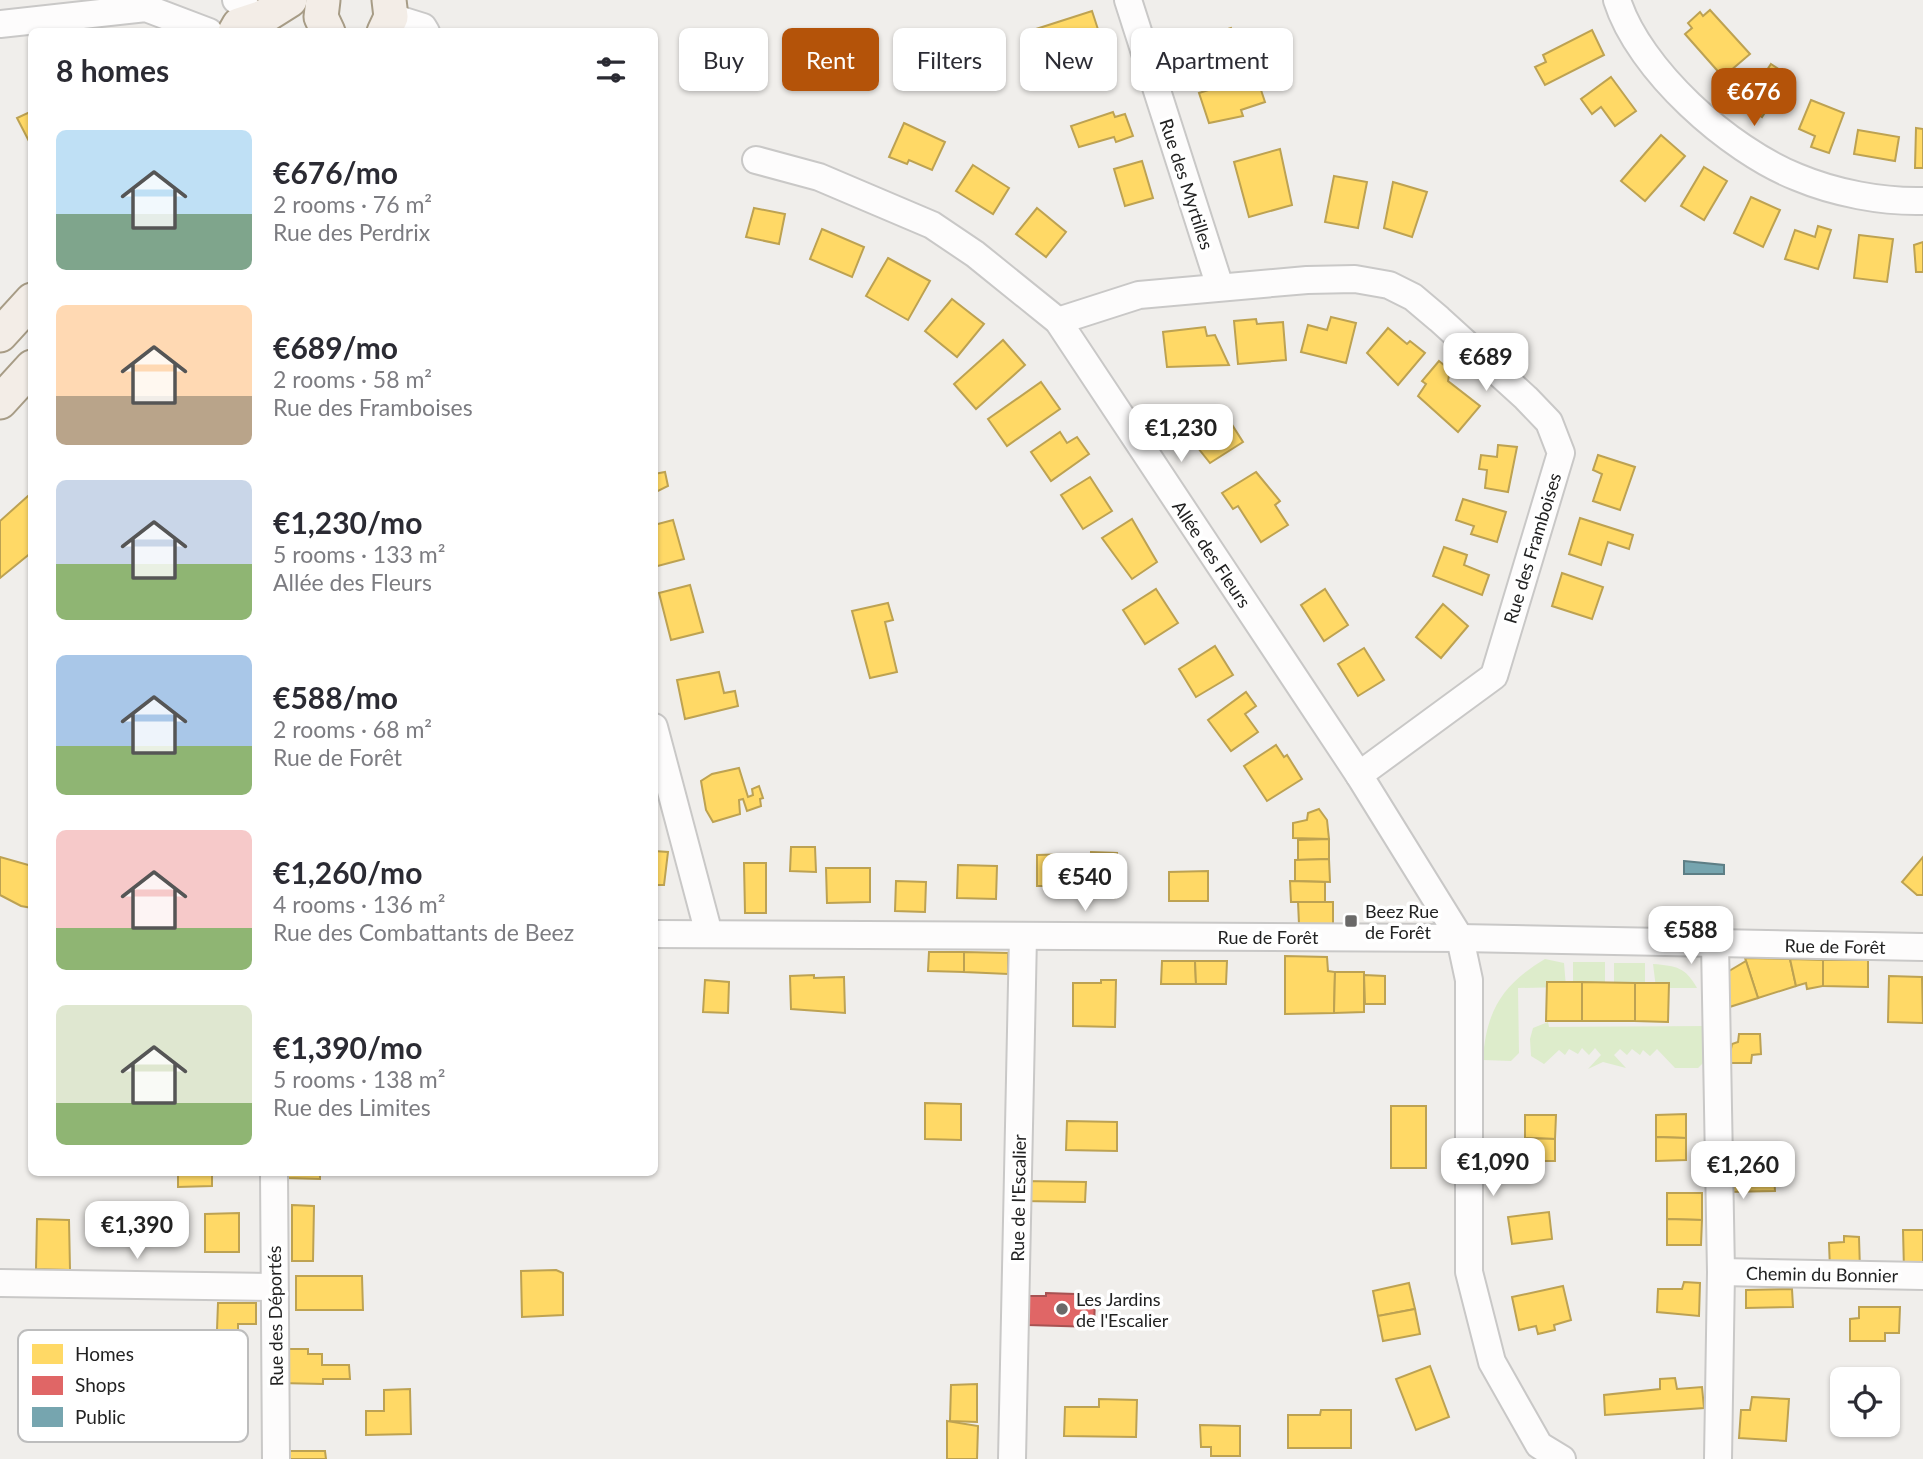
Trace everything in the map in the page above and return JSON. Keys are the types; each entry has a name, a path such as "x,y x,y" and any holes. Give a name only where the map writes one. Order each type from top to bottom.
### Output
{"main road":[{"path":"323,0 321,17 326,28"},
{"path":"0,335 28,304"},
{"path":"0,402 28,371"}],"street":[{"name":"Rue des Myrtilles","path":"1128,0 1220,287"},
{"path":"1617,0 1623,19 1650,60 1680,94 1741,148 1797,177 1858,194 1923,201"},
{"path":"0,24 156,4 200,28"},
{"path":"392,12 424,28"},
{"name":"Allée des Fleurs","path":"756,160 819,177 932,225 975,254 1058,321 1359,775 1460,939 1469,980 1469,1272 1492,1362 1539,1445 1562,1459"},
{"name":"Rue des Framboises","path":"1058,321 1139,295 1355,279 1389,285 1413,298 1439,319 1549,422 1561,453 1494,676 1359,775"},
{"path":"658,742 709,934"},
{"name":"Rue de Forêt","path":"658,934 1460,939 1923,947"},
{"name":"Rue de l'Escalier","path":"1013,1459 1023,936"},
{"path":"1715,943 1721,1272 1718,1459"},
{"name":"Rue des Déportés","path":"274,1176 276,1459"},
{"name":"Chemin du Bonnier","path":"1721,1272 1923,1276"},
{"path":"0,1283 274,1286"}],"green space":[{"path":"1545,959 1564,963 1566,987 1518,988 1519,1053 1511,1061 1483,1060 1488,1027 1499,1000 1518,978"},
{"path":"1573,962 1605,962 1605,987 1573,987"},
{"path":"1614,963 1645,963 1645,988 1614,988"},
{"path":"1653,964 1680,969 1697,988 1656,988"},
{"path":"1548,1022 1549,1027 1704,1026 1705,1061 1698,1068 1675,1068 1657,1049 1650,1056 1643,1050 1640,1055 1632,1049 1627,1055 1620,1049 1614,1055 1626,1068 1603,1062 1588,1069 1601,1055 1595,1048 1589,1055 1582,1048 1578,1054 1569,1049 1565,1055 1559,1050 1544,1064 1531,1056 1530,1039 1533,1028"}],"building: Homes":[{"path":"1710,10 1750,54 1723,77 1685,34 1692,28 1688,23 1700,12 1703,16"},
{"path":"1092,11 1098,28 1039,28"},
{"path":"1592,30 1604,55 1545,85 1535,67 1546,62 1543,55"},
{"path":"1771,64 1789,76 1762,117 1744,105"},
{"path":"1611,77 1636,111 1615,126 1601,107 1592,114 1581,99"},
{"path":"1261,91 1265,102 1241,110 1243,116 1209,123 1199,93"},
{"path":"1811,100 1844,113 1829,153 1811,147 1815,136 1799,129"},
{"path":"1113,112 1115,117 1125,114 1133,136 1116,142 1114,137 1079,147 1071,126"},
{"path":"28,113 28,139 17,118"},
{"path":"904,123 945,142 932,170 909,160 907,164 889,157"},
{"path":"1916,128 1923,129 1923,168 1915,168"},
{"path":"1858,130 1899,137 1895,161 1854,154"},
{"path":"1661,135 1685,156 1645,201 1621,181"},
{"path":"1280,149 1292,205 1249,217 1234,162"},
{"path":"1142,161 1153,198 1125,206 1114,169"},
{"path":"973,165 1009,188 993,214 956,191"},
{"path":"1704,167 1727,181 1704,220 1681,206"},
{"path":"1334,176 1367,182 1358,228 1325,222"},
{"path":"1393,182 1427,192 1412,237 1384,228"},
{"path":"1751,197 1780,210 1763,247 1734,233"},
{"path":"754,208 785,214 779,244 746,237"},
{"path":"1037,208 1066,232 1046,257 1016,234"},
{"path":"1818,226 1831,230 1818,269 1785,259 1795,230 1815,237"},
{"path":"822,229 864,247 852,277 810,259"},
{"path":"1859,235 1893,239 1887,282 1854,278"},
{"path":"1923,242 1923,272 1916,272 1914,245"},
{"path":"888,258 930,281 908,320 866,296"},
{"path":"952,299 984,324 957,357 925,331"},
{"path":"1331,317 1356,323 1346,363 1301,352 1308,325 1327,330"},
{"path":"1256,319 1257,324 1283,322 1286,360 1238,364 1234,321"},
{"path":"1205,327 1207,336 1215,335 1229,365 1167,367 1163,332"},
{"path":"1388,328 1407,344 1410,341 1425,353 1398,385 1367,353"},
{"path":"1003,340 1025,365 976,409 954,384"},
{"path":"1439,361 1450,370 1448,381 1480,406 1458,432 1418,396 1426,384 1422,381"},
{"path":"1041,382 1060,409 1007,446 988,419"},
{"path":"1212,415 1219,427 1229,420 1243,442 1210,463 1186,433"},
{"path":"1060,432 1067,443 1077,437 1089,454 1051,481 1031,452"},
{"path":"1498,445 1517,447 1508,492 1485,488 1487,470 1479,469 1481,455 1497,457"},
{"path":"1598,455 1635,467 1620,510 1593,501 1602,474 1593,470"},
{"path":"665,472 668,486 658,491 658,473"},
{"path":"1256,472 1280,501 1275,505 1288,525 1261,542 1238,506 1233,509 1222,493"},
{"path":"1090,477 1112,511 1083,529 1061,495"},
{"path":"28,496 28,555 0,578 0,521"},
{"path":"1463,499 1506,512 1497,542 1471,534 1474,526 1456,520"},
{"path":"1580,518 1633,535 1629,549 1608,542 1601,565 1569,554"},
{"path":"1132,519 1157,562 1132,579 1102,538"},
{"path":"673,520 684,559 658,566 658,524"},
{"path":"1444,547 1467,555 1464,565 1489,575 1482,595 1433,576"},
{"path":"1562,573 1603,587 1592,619 1552,606"},
{"path":"690,585 703,632 671,640 659,593"},
{"path":"1156,589 1178,623 1145,644 1123,610"},
{"path":"1325,589 1348,625 1324,641 1301,605"},
{"path":"888,603 893,620 885,622 897,672 870,678 852,611"},
{"path":"1443,604 1468,626 1441,658 1416,637"},
{"path":"1215,646 1233,675 1196,697 1179,669"},
{"path":"1364,648 1384,680 1358,696 1338,664"},
{"path":"719,672 724,693 735,691 738,706 685,719 677,680"},
{"path":"1246,692 1256,706 1245,714 1258,732 1231,751 1208,720"},
{"path":"1276,745 1284,757 1287,755 1302,779 1267,801 1244,766"},
{"path":"739,768 748,797 753,795 752,789 759,786 763,798 760,799 761,806 747,811 743,799 739,800 740,814 713,822 706,810 701,781 712,774"},
{"path":"1319,809 1327,820 1329,839 1293,838 1293,823 1307,820 1308,813"},
{"path":"1329,839 1329,859 1298,860 1298,840"},
{"path":"791,847 815,847 816,872 790,871"},
{"path":"658,851 668,852 664,885 658,885"},
{"path":"1091,852 1117,853 1115,898 1090,897"},
{"path":"1072,854 1072,886 1037,886 1037,855"},
{"path":"0,857 28,865 28,907 0,895"},
{"path":"1923,857 1923,895 1917,895 1902,882"},
{"path":"1329,859 1330,882 1295,881 1295,860"},
{"path":"744,863 766,863 766,913 745,913"},
{"path":"958,865 997,866 996,899 957,898"},
{"path":"826,868 870,868 870,902 827,903"},
{"path":"1208,871 1208,901 1169,901 1169,872"},
{"path":"896,881 926,882 925,912 895,911"},
{"path":"1290,881 1325,882 1325,902 1291,902"},
{"path":"1298,902 1333,902 1333,924 1299,924"},
{"path":"929,952 964,952 964,972 928,971"},
{"path":"964,952 1008,953 1008,974 964,972"},
{"path":"1285,956 1327,957 1328,971 1335,972 1334,1013 1285,1014"},
{"path":"1745,958 1790,959 1796,986 1758,998"},
{"path":"1790,959 1823,960 1823,986 1807,989 1806,983 1796,986"},
{"path":"1823,960 1868,960 1868,987 1823,986"},
{"path":"1162,961 1195,961 1196,984 1161,984"},
{"path":"1195,961 1227,961 1226,984 1196,984"},
{"path":"1746,961 1758,998 1723,1009 1724,974"},
{"path":"1335,972 1364,972 1364,1012 1334,1013"},
{"path":"814,975 814,978 844,977 845,1013 791,1009 790,976"},
{"path":"1364,975 1385,976 1385,1004 1365,1004"},
{"path":"1889,976 1922,977 1923,1023 1888,1022"},
{"path":"705,980 729,982 728,1013 703,1012"},
{"path":"1101,980 1116,980 1115,1027 1073,1026 1073,983 1101,983"},
{"path":"1547,982 1582,982 1582,1021 1546,1021"},
{"path":"1582,982 1635,983 1635,1021 1582,1021"},
{"path":"1635,983 1669,983 1668,1022 1635,1021"},
{"path":"1739,1034 1760,1034 1761,1054 1752,1055 1751,1063 1728,1063 1732,1044 1738,1042"},
{"path":"925,1103 961,1104 961,1140 925,1139"},
{"path":"1391,1106 1426,1106 1426,1168 1391,1168"},
{"path":"1686,1114 1686,1138 1656,1137 1656,1115"},
{"path":"1525,1115 1556,1115 1555,1139 1525,1138"},
{"path":"1067,1121 1117,1122 1117,1151 1066,1150"},
{"path":"1656,1137 1686,1138 1686,1160 1656,1161"},
{"path":"1525,1138 1555,1139 1555,1161 1524,1161"},
{"path":"1726,1174 1774,1174 1775,1191 1726,1192"},
{"path":"178,1176 212,1176 212,1186 178,1187"},
{"path":"286,1176 320,1176 320,1179"},
{"path":"1023,1181 1086,1182 1085,1202 1022,1201"},
{"path":"1667,1193 1702,1193 1702,1220 1667,1219"},
{"path":"292,1205 314,1206 313,1261 292,1261"},
{"path":"1549,1212 1552,1239 1512,1244 1508,1217"},
{"path":"239,1213 239,1252 205,1252 205,1214"},
{"path":"37,1219 69,1220 70,1270 36,1269"},
{"path":"1667,1219 1702,1220 1701,1245 1667,1245"},
{"path":"1903,1230 1923,1230 1923,1270 1904,1270"},
{"path":"1844,1236 1859,1237 1860,1270 1830,1269 1829,1243 1844,1242"},
{"path":"556,1270 563,1273 563,1315 522,1317 521,1271"},
{"path":"296,1276 362,1276 363,1310 296,1310"},
{"path":"1684,1282 1700,1283 1699,1316 1657,1312 1658,1289 1682,1289"},
{"path":"1409,1283 1415,1309 1378,1316 1373,1291"},
{"path":"1563,1286 1571,1320 1554,1325 1555,1330 1538,1334 1536,1326 1519,1330 1512,1297"},
{"path":"1792,1289 1793,1307 1746,1308 1746,1290"},
{"path":"218,1303 256,1303 256,1324 238,1324 238,1330 217,1330"},
{"path":"1859,1307 1900,1307 1899,1333 1885,1333 1885,1341 1850,1341 1850,1319 1859,1318"},
{"path":"1415,1309 1420,1334 1383,1341 1378,1316"},
{"path":"280,1349 308,1349 308,1354 322,1354 322,1365 349,1365 350,1379 323,1379 323,1384 280,1383"},
{"path":"1430,1366 1449,1417 1416,1430 1396,1379"},
{"path":"1675,1378 1677,1389 1702,1387 1704,1408 1605,1415 1604,1395 1660,1389 1660,1379"},
{"path":"977,1384 977,1422 950,1421 951,1385"},
{"path":"410,1389 411,1434 366,1435 366,1411 384,1411 384,1390"},
{"path":"1752,1397 1789,1399 1786,1441 1739,1438 1741,1410 1750,1410"},
{"path":"1099,1399 1137,1400 1136,1437 1064,1436 1065,1407 1099,1407"},
{"path":"1321,1410 1351,1410 1351,1448 1288,1448 1288,1415 1320,1415"},
{"path":"947,1421 978,1426 977,1459 947,1459"},
{"path":"1200,1425 1240,1426 1240,1456 1211,1456 1211,1447 1201,1447"},
{"path":"282,1451 325,1451 326,1459 282,1459"}],"building: Shops":[{"path":"1046,1293 1075,1294 1075,1298 1095,1299 1094,1327 1028,1325 1029,1296 1046,1296"}],"building: Public":[{"path":"1684,861 1724,865 1724,874 1684,874"}],"place":[{"name":"Beez Rue de Forêt","path":"1351,921"},
{"name":"Les Jardins de l'Escalier","path":"1062,1309"}]}
